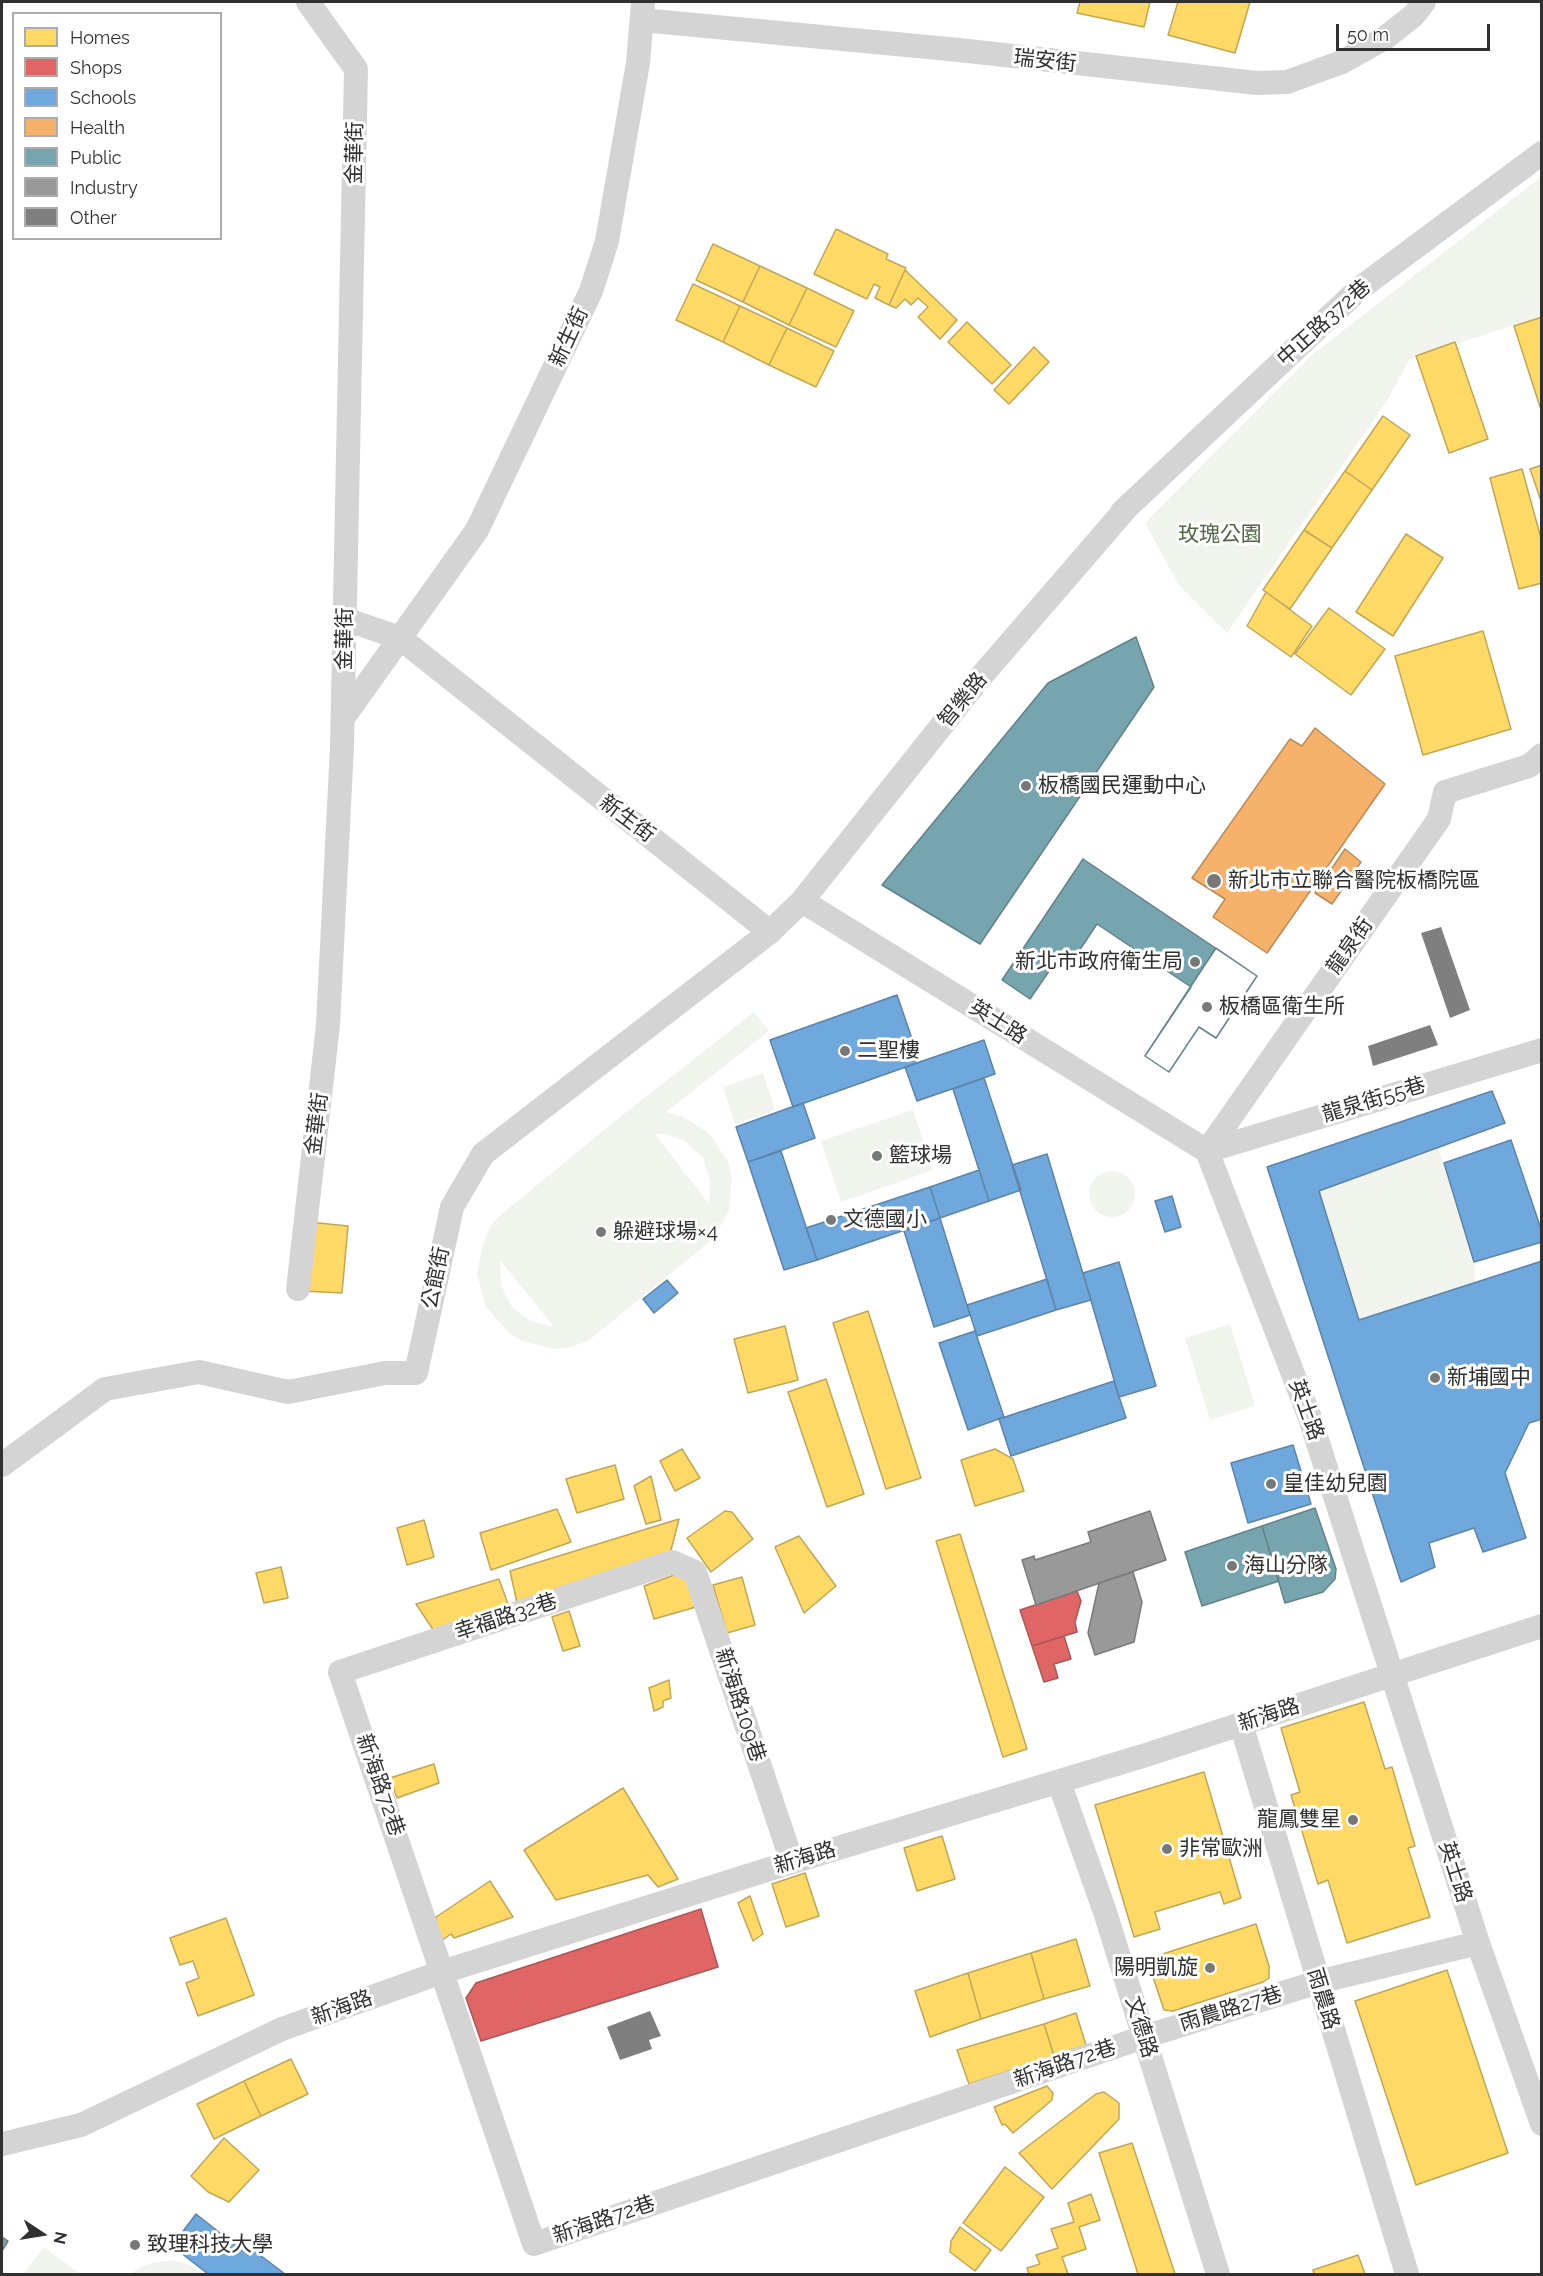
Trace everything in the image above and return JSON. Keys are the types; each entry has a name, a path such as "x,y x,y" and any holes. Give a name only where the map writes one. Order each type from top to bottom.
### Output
{"street":[{"name":"金華街","path":"298,1289 328,1025 343,718 356,69 308,2"},
{"name":"瑞安街","path":"642,11 959,50 1257,83 1287,82 1342,62 1385,38 1414,15 1424,2"},
{"name":"新生街","path":"343,718 477,530 591,291 607,241 638,63 642,11"},
{"name":"中正路372巷","path":"1126,508 1359,289 1542,153"},
{"name":"智樂路","path":"802,901 978,680 1126,508"},
{"name":"新生街","path":"345,619 400,638 770,932"},
{"name":"龍泉街","path":"1207,1151 1439,819 1445,792 1529,766 1542,755"},
{"name":"公館街","path":"2,1465 105,1389 199,1372 288,1392 385,1373 416,1373 452,1207 483,1154 770,932 802,901"},
{"name":"英士路","path":"802,901 1207,1151 1310,1418 1478,1943 1542,2124"},
{"name":"龍泉街55巷","path":"1207,1151 1542,1050"},
{"name":"幸福路32巷","path":"340,1672 672,1562"},
{"name":"新海路109巷","path":"672,1562 695,1572 792,1862"},
{"name":"新海路","path":"2,2144 81,2125 282,2029 442,1972 792,1862 1059,1782 1542,1626"},
{"name":"新海路72巷","path":"340,1672 534,2244 1144,2037"},
{"name":"雨農路","path":"1241,1724 1407,2274"},
{"name":"文德路","path":"1059,1782 1105,1912 1218,2274"},
{"name":"雨農路27巷","path":"1144,2037 1318,1982 1478,1943"}],"green space":[{"name":"玫瑰公園","path":"1541,177 1541,316 1409,360 1388,399 1227,633 1178,584 1145,523 1313,354"},
{"path":"754,1012 769,1031 666,1112 684,1117 710,1134 728,1162 732,1178 729,1211 712,1240 588,1341 571,1347 554,1349 522,1341 508,1332 486,1307 477,1273 484,1240 492,1224 503,1213 615,1121","holes":["655,1134 666,1134 686,1142 703,1158 710,1181 709,1204","501,1261 554,1327 531,1321 512,1307 501,1285"]},
{"path":"763,1073 775,1110 735,1124 723,1087"},
{"name":"籃球場","path":"913,1110 933,1170 841,1202 821,1141"},
{"path":"1438,1147 1474,1262 1475,1283 1359,1320 1319,1191"},
{"path":"1112,1171 1128,1178 1135,1194 1128,1210 1112,1217 1096,1210 1089,1194 1096,1178"},
{"path":"1230,1324 1255,1406 1210,1420 1185,1338"},
{"path":"44,2247 80,2274 23,2274"},
{"path":"173,2260 192,2266 203,2274 129,2274 151,2263"}],"building: Homes":[{"path":"1080,2 1150,2 1144,27 1077,13"},
{"path":"1178,2 1250,2 1235,53 1168,35"},
{"path":"836,229 888,254 886,259 906,268 889,305 875,298 880,287 874,284 867,299 814,274"},
{"path":"713,244 760,266 743,302 696,280"},
{"path":"760,266 807,288 789,325 743,302"},
{"path":"905,270 957,320 940,339 918,317 928,307 918,298 911,305 905,299 896,308 889,305"},
{"path":"693,284 740,306 723,342 676,320"},
{"path":"807,288 854,311 836,347 789,325"},
{"path":"740,306 787,328 769,365 723,342"},
{"path":"1542,317 1542,413 1514,326"},
{"path":"967,322 1011,365 992,384 948,342"},
{"path":"787,328 834,351 816,387 769,365"},
{"path":"1455,342 1488,439 1449,453 1416,356"},
{"path":"1034,347 1049,362 1009,404 994,390"},
{"path":"1383,416 1410,435 1372,490 1345,471"},
{"path":"1542,465 1542,504 1530,469"},
{"path":"1522,469 1542,542 1542,583 1519,589 1490,478"},
{"path":"1345,471 1372,490 1332,548 1304,530"},
{"path":"1304,530 1332,548 1290,609 1263,590"},
{"path":"1406,534 1443,558 1393,636 1356,612"},
{"path":"1266,592 1312,626 1291,657 1247,626"},
{"path":"1329,608 1385,649 1351,695 1295,654"},
{"path":"1483,631 1511,729 1423,755 1395,656"},
{"path":"309,1222 348,1226 342,1293 303,1291"},
{"path":"868,1311 921,1478 886,1489 833,1323"},
{"path":"785,1326 798,1380 748,1393 734,1339"},
{"path":"826,1379 864,1494 827,1507 788,1392"},
{"path":"682,1449 700,1478 675,1491 660,1461"},
{"path":"995,1449 1013,1459 1024,1491 975,1506 961,1460"},
{"path":"615,1465 624,1499 577,1513 566,1479"},
{"path":"651,1476 661,1520 646,1524 634,1486"},
{"path":"557,1509 571,1542 491,1570 480,1533"},
{"path":"725,1511 732,1512 753,1539 711,1572 687,1538"},
{"path":"679,1519 670,1554 517,1603 510,1571"},
{"path":"424,1520 434,1557 407,1565 397,1528"},
{"path":"960,1534 1027,1749 1003,1757 936,1541"},
{"path":"799,1536 836,1586 804,1613 775,1547"},
{"path":"281,1567 288,1598 264,1603 256,1573"},
{"path":"685,1571 696,1607 654,1619 644,1586"},
{"path":"742,1577 755,1625 727,1633 713,1585"},
{"path":"499,1579 508,1604 434,1631 416,1604"},
{"path":"569,1611 580,1646 563,1651 552,1617"},
{"path":"669,1680 671,1698 663,1701 663,1707 654,1711 649,1688"},
{"name":"龍鳳雙星","path":"1364,1702 1385,1769 1392,1767 1415,1846 1408,1848 1430,1917 1347,1943 1328,1880 1318,1884 1291,1795 1300,1792 1281,1728"},
{"path":"434,1764 439,1783 397,1798 390,1778"},
{"name":"非常歐洲","path":"1204,1772 1241,1898 1224,1904 1220,1892 1155,1912 1160,1929 1134,1937 1095,1805"},
{"path":"623,1788 678,1879 658,1887 648,1875 556,1900 524,1850"},
{"path":"942,1836 955,1879 917,1891 904,1848"},
{"path":"805,1873 819,1916 786,1927 772,1884"},
{"path":"490,1881 513,1917 454,1938 451,1934 438,1943 436,1917"},
{"path":"750,1896 763,1934 753,1941 738,1903"},
{"path":"226,1918 254,1995 198,2016 186,1983 199,1978 193,1961 180,1965 170,1938"},
{"name":"陽明凱旋","path":"1256,1924 1269,1966 1269,1978 1263,1982 1173,2011 1164,2010 1147,1959"},
{"path":"1076,1939 1090,1986 1044,1999 1031,1953"},
{"path":"1031,1953 1044,1999 981,2019 968,1973"},
{"path":"1447,1970 1508,2153 1416,2185 1355,2001"},
{"path":"968,1973 981,2019 930,2037 915,1991"},
{"path":"1076,2013 1086,2045 1054,2056 1044,2024"},
{"path":"1044,2024 1054,2056 969,2084 957,2050"},
{"path":"291,2059 308,2094 261,2116 244,2081"},
{"path":"244,2081 261,2116 214,2139 197,2104"},
{"path":"1047,2086 1053,2093 1052,2100 1013,2133 1005,2124 1002,2125 994,2107"},
{"path":"1104,2092 1119,2103 1119,2119 1052,2189 1019,2153 1096,2094"},
{"path":"224,2138 259,2170 229,2202 208,2192 191,2176"},
{"path":"1132,2143 1175,2274 1138,2274 1099,2153"},
{"path":"1005,2167 1044,2197 1001,2251 963,2223"},
{"path":"1091,2194 1100,2220 1079,2227 1086,2249 1062,2257 1068,2274 1029,2274 1027,2268 1040,2264 1036,2255 1058,2248 1051,2229 1074,2222 1068,2203"},
{"path":"960,2227 991,2250 975,2271 950,2252 951,2241"},
{"path":"1358,2255 1365,2274 1314,2274 1313,2270"}],"building: Shops":[{"path":"1077,1591 1081,1601 1075,1622 1077,1632 1032,1646 1020,1610"},
{"path":"1064,1636 1071,1659 1054,1664 1058,1678 1044,1682 1032,1646"},
{"path":"701,1909 718,1967 481,2041 466,1998 476,1983"}],"building: Schools":[{"name":"二聖樓","path":"897,995 920,1062 793,1107 770,1040"},
{"path":"984,1040 995,1074 917,1101 905,1067"},
{"path":"984,1078 1021,1190 989,1201 953,1089"},
{"path":"1492,1091 1505,1123 1319,1191 1359,1320 1542,1261 1542,1419 1529,1423 1505,1473 1526,1538 1483,1552 1474,1528 1429,1543 1435,1567 1401,1582 1267,1167"},
{"path":"803,1103 815,1138 748,1162 736,1127"},
{"path":"1511,1140 1542,1232 1542,1242 1474,1262 1444,1163"},
{"path":"781,1151 817,1260 784,1270 748,1162"},
{"path":"1047,1154 1091,1300 1056,1310 1012,1165"},
{"path":"979,1170 989,1201 940,1218 930,1187"},
{"path":"930,1187 940,1218 817,1260 806,1228"},
{"path":"1172,1196 1181,1227 1165,1232 1155,1201"},
{"path":"940,1218 970,1315 934,1327 904,1231"},
{"path":"1119,1262 1156,1386 1119,1397 1083,1273"},
{"path":"1047,1279 1056,1310 977,1336 967,1305"},
{"path":"667,1280 678,1293 654,1313 643,1299"},
{"path":"975,1331 1004,1417 968,1430 939,1343"},
{"path":"1114,1381 1126,1418 1011,1456 999,1419"},
{"name":"皇佳幼兒園","path":"1293,1445 1311,1504 1248,1523 1231,1463"},
{"path":"196,2214 248,2255 252,2249 285,2274 208,2274 172,2246"}],"building: Health":[{"path":"1315,728 1385,784 1267,953 1213,917 1225,899 1192,878 1290,739 1302,746"},
{"path":"1345,849 1361,862 1332,904 1315,893"}],"building: Public":[{"name":"板橋國民運動中心","path":"1136,637 1154,687 980,944 882,885 1048,683"},
{"name":"新北市政府衛生局","path":"1083,859 1257,976 1216,1038 1199,1027 1169,1072 1145,1056 1191,987 1097,924 1069,966 1058,958 1030,999 1002,980"},
{"name":"板橋區衛生所","path":"1216,948 1257,976 1216,1038 1199,1027 1169,1072 1145,1056"},
{"path":"1315,1508 1336,1569 1335,1579 1323,1592 1285,1603 1262,1526"},
{"name":"海山分隊","path":"1262,1526 1279,1581 1202,1606 1185,1552"},
{"path":"2,2237 8,2241 2,2251"}],"building: Industry":[{"path":"1150,1511 1166,1560 1036,1605 1022,1560 1034,1556 1035,1560 1091,1542 1088,1532"},
{"path":"1133,1572 1142,1602 1134,1642 1095,1655 1088,1633 1099,1583"}],"building: Other":[{"path":"1441,927 1470,1010 1450,1018 1421,933"},
{"path":"1430,1025 1438,1045 1373,1066 1368,1046"},
{"path":"650,2011 661,2036 649,2040 652,2049 620,2060 607,2027"}],"place":[{"name":"板橋國民運動中心","path":"1026,786"},
{"name":"新北市立聯合醫院板橋院區","path":"1214,881"},
{"name":"新北市政府衛生局","path":"1195,962"},
{"name":"板橋區衛生所","path":"1207,1007"},
{"name":"二聖樓","path":"845,1051"},
{"name":"籃球場","path":"877,1156"},
{"name":"文德國小","path":"831,1220"},
{"name":"躲避球場×4","path":"601,1232"},
{"name":"新埔國中","path":"1435,1378"},
{"name":"皇佳幼兒園","path":"1271,1484"},
{"name":"海山分隊","path":"1232,1566"},
{"name":"龍鳳雙星","path":"1353,1820"},
{"name":"非常歐洲","path":"1167,1849"},
{"name":"陽明凱旋","path":"1210,1968"},
{"name":"致理科技大學","path":"135,2245"}]}
